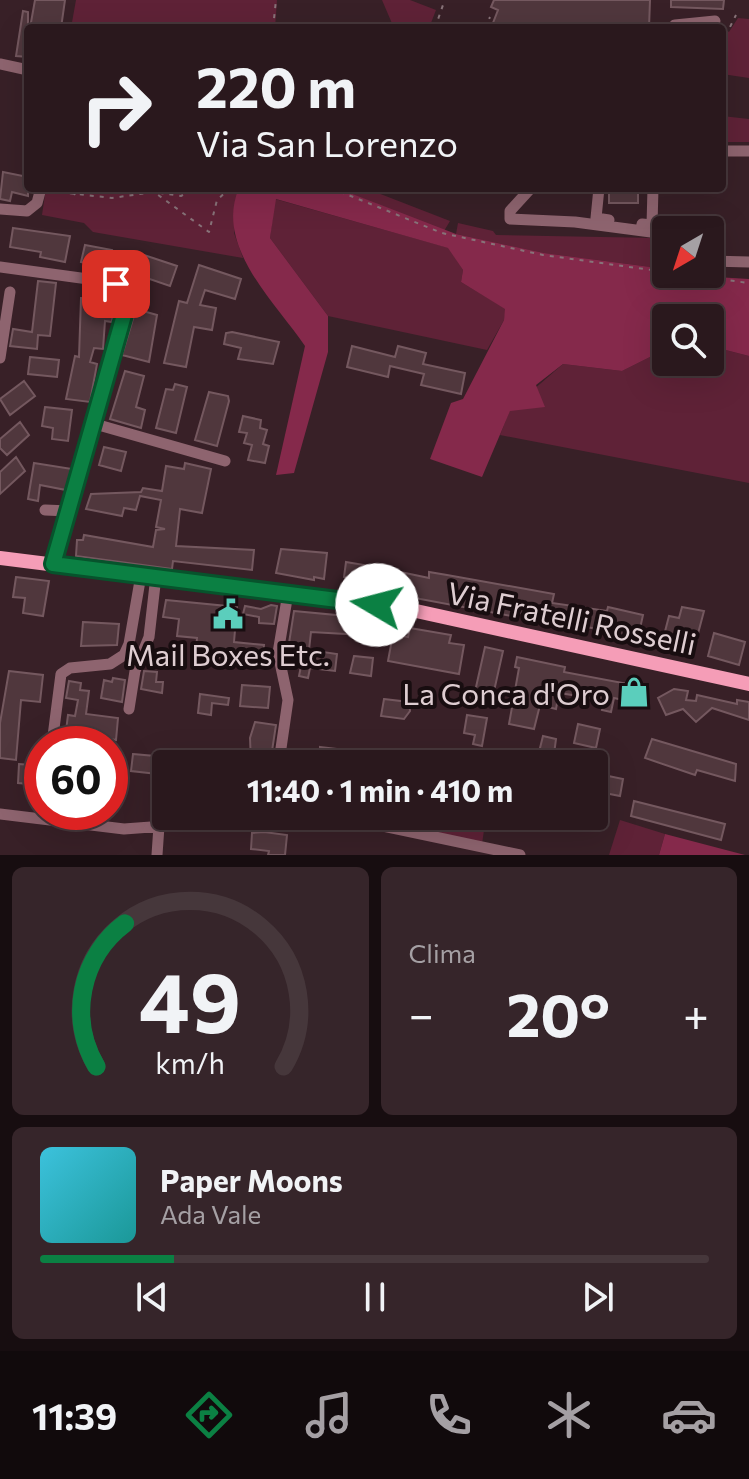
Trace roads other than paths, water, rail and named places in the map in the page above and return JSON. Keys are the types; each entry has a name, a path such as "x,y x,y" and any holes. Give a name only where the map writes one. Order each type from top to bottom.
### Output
{"main road":[{"name":"Via Fratelli Rosselli","path":"0,558 288,593 477,621 749,684"}],"street":[{"path":"685,24 715,21"},
{"path":"0,64 24,69"},
{"path":"726,151 749,151"},
{"path":"0,209 27,211 37,203 40,192"},
{"path":"527,192 510,211 510,219 575,222 652,232"},
{"path":"599,192 596,218 652,225 653,192"},
{"path":"724,261 749,262"},
{"path":"0,267 110,282 124,292 126,308 53,564"},
{"path":"0,358 10,292"},
{"path":"95,424 225,461"},
{"path":"45,510 69,511"},
{"path":"129,709 135,671 149,637 148,575"},
{"path":"54,726 61,674 70,668 110,664 124,655 148,575"},
{"path":"281,750 288,700 278,653 288,593"},
{"path":"0,814 124,829 152,827"},
{"path":"157,855 159,830"},
{"path":"402,830 520,855"}],"place":[{"name":"Mail Boxes Etc.","path":"228,614"},
{"name":"La Conca d'Oro","path":"634,692"}]}
